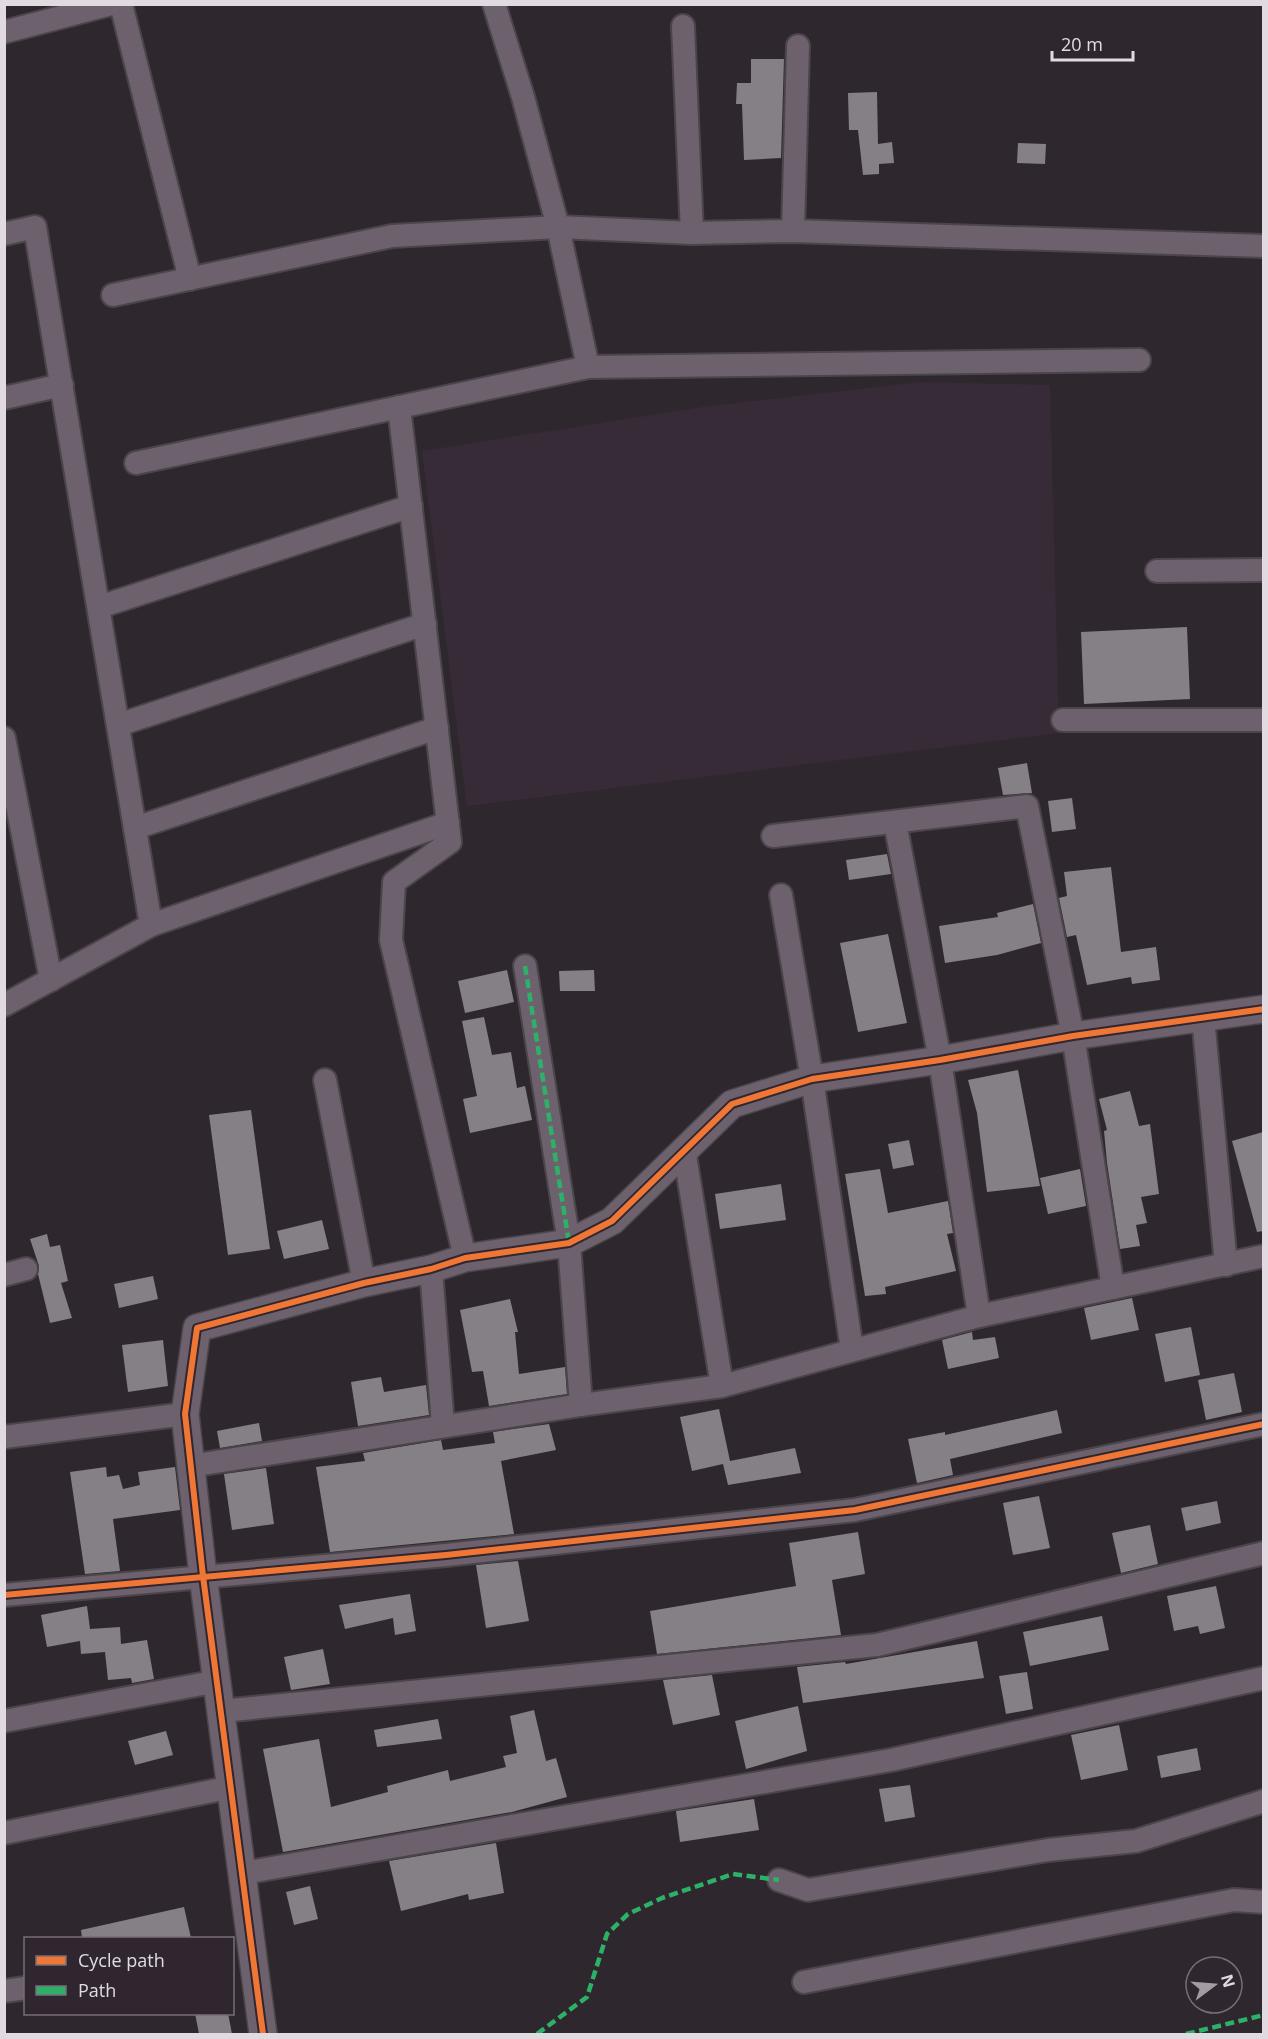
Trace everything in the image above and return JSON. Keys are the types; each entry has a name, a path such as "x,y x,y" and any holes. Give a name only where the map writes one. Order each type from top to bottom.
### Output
{"street":[{"path":"4,32 111,4"},
{"path":"121,4 190,279"},
{"path":"494,4 523,97 558,227 588,367"},
{"path":"683,26 692,233"},
{"path":"793,231 798,46"},
{"path":"4,234 35,227 151,925"},
{"path":"114,295 393,236 558,227 692,233 793,231 1263,246"},
{"path":"136,463 588,367 1139,360"},
{"path":"4,398 62,385"},
{"path":"399,407 450,842 394,882 391,939 465,1258"},
{"path":"99,607 411,506"},
{"path":"1157,571 1263,570"},
{"path":"118,725 424,624"},
{"path":"1063,720 1263,720"},
{"path":"135,828 437,728"},
{"path":"4,738 51,980"},
{"path":"772,836 1027,806 1073,1036 1113,1288"},
{"path":"895,822 940,1060 980,1316"},
{"path":"4,1005 151,925 448,823"},
{"path":"781,895 813,1079 852,1350"},
{"path":"525,966 569,1243 582,1405"},
{"path":"263,2034 222,1711 202,1576 185,1414 197,1328 364,1283 431,1269 465,1258 569,1243 612,1221 732,1104 813,1079 940,1060 1073,1036 1263,1009"},
{"path":"1203,1017 1226,1265"},
{"path":"325,1080 364,1283"},
{"path":"684,1149 722,1386"},
{"path":"190,1466 582,1405 722,1386 980,1316 1263,1256"},
{"path":"431,1269 443,1426"},
{"path":"4,1437 185,1414"},
{"path":"4,1596 446,1555 855,1510 1263,1424"},
{"path":"222,1711 877,1645 1263,1553"},
{"path":"243,1873 891,1760 1263,1678"},
{"path":"4,1721 218,1681"},
{"path":"4,1833 232,1787"},
{"path":"779,1880 808,1890 1048,1850 1136,1841 1263,1802"},
{"path":"804,1982 1234,1899 1263,1902"},
{"path":"4,1990 24,1988"}],"shaded area":[{"path":"921,382 1050,385 1059,733 467,806 422,451 703,407"}],"building":[{"path":"751,59 784,59 781,158 744,160 742,104 736,104 737,83 751,83"},
{"path":"877,92 878,144 892,142 894,163 879,164 879,174 863,175 858,130 849,130 848,93"},
{"path":"1018,143 1046,144 1045,164 1017,163"},
{"path":"1187,627 1190,699 1084,704 1081,632"},
{"path":"1027,763 1032,793 1003,795 998,768"},
{"path":"1072,798 1076,829 1052,832 1048,801"},
{"path":"887,854 891,874 849,880 846,860"},
{"path":"1111,867 1121,952 1156,947 1160,980 1132,984 1131,977 1087,985 1076,935 1067,937 1059,898 1067,896 1064,872"},
{"path":"1033,904 1041,943 997,955 945,963 939,926 998,917 997,913"},
{"path":"888,934 907,1023 858,1032 840,943"},
{"path":"507,970 514,1002 465,1013 458,981"},
{"path":"594,970 595,991 560,991 559,971"},
{"path":"484,1017 492,1055 511,1052 517,1088 525,1086 532,1120 470,1133 463,1099 477,1096 462,1021"},
{"path":"1018,1070 1040,1186 987,1192 977,1113 968,1080"},
{"path":"1130,1091 1139,1126 1150,1124 1159,1194 1141,1197 1147,1223 1136,1225 1140,1246 1120,1249 1107,1163 1104,1131 1107,1130 1099,1099"},
{"path":"251,1110 270,1249 228,1255 209,1115"},
{"path":"1263,1132 1263,1231 1257,1232 1232,1141"},
{"path":"909,1140 914,1165 893,1169 888,1144"},
{"path":"880,1169 888,1213 948,1201 953,1233 947,1234 956,1271 885,1287 886,1294 865,1296 845,1174"},
{"path":"1080,1169 1086,1206 1048,1214 1040,1178"},
{"path":"781,1184 786,1220 720,1229 715,1194"},
{"path":"322,1220 329,1249 284,1259 277,1231"},
{"path":"47,1234 50,1247 60,1245 68,1281 61,1283 72,1318 50,1323 38,1274 39,1266 30,1239"},
{"path":"153,1276 158,1299 119,1308 114,1284"},
{"path":"1132,1298 1139,1330 1091,1340 1084,1308"},
{"path":"510,1299 518,1332 515,1332 519,1374 565,1367 567,1394 489,1406 483,1371 472,1372 460,1310"},
{"path":"1191,1327 1200,1375 1165,1382 1155,1334"},
{"path":"972,1332 973,1340 995,1337 999,1358 948,1369 942,1340"},
{"path":"163,1340 168,1386 128,1392 122,1345"},
{"path":"1234,1373 1242,1412 1206,1420 1198,1380"},
{"path":"381,1377 384,1392 426,1385 429,1415 358,1426 351,1382"},
{"path":"719,1409 730,1461 795,1448 801,1473 728,1485 723,1464 692,1471 680,1417"},
{"path":"1057,1410 1062,1433 950,1459 953,1475 917,1483 908,1439 945,1432 945,1435"},
{"path":"259,1423 262,1441 220,1448 217,1431"},
{"path":"549,1424 556,1450 501,1461 514,1534 330,1552 316,1467 365,1461 363,1453 441,1440 443,1450 495,1443 493,1432"},
{"path":"106,1467 107,1477 119,1475 123,1489 140,1485 138,1472 175,1467 180,1510 113,1519 120,1571 85,1574 70,1472"},
{"path":"266,1468 274,1524 232,1530 224,1474"},
{"path":"1039,1496 1050,1548 1013,1555 1003,1503"},
{"path":"1217,1501 1221,1523 1186,1531 1181,1508"},
{"path":"1150,1525 1158,1564 1121,1573 1112,1533"},
{"path":"858,1532 865,1574 832,1580 841,1635 657,1654 650,1611 796,1586 789,1543"},
{"path":"518,1561 529,1621 486,1628 476,1565"},
{"path":"1216,1586 1225,1628 1200,1634 1198,1626 1174,1631 1167,1596"},
{"path":"410,1594 416,1631 395,1635 393,1618 345,1629 339,1605"},
{"path":"87,1606 90,1629 120,1627 121,1644 147,1640 154,1679 132,1683 131,1678 108,1680 105,1652 81,1654 80,1641 47,1647 41,1615"},
{"path":"1102,1616 1109,1650 1030,1666 1023,1632"},
{"path":"977,1641 984,1678 803,1703 797,1667 845,1662 846,1664"},
{"path":"323,1649 330,1684 291,1690 284,1657"},
{"path":"1027,1672 1033,1709 1006,1714 999,1676"},
{"path":"712,1675 720,1715 673,1725 663,1680"},
{"path":"798,1706 807,1751 746,1769 735,1721"},
{"path":"534,1710 546,1761 556,1758 567,1797 512,1812 283,1852 263,1749 319,1739 331,1807 388,1792 387,1786 448,1770 450,1781 506,1767 503,1756 517,1753 510,1716"},
{"path":"438,1719 442,1739 377,1747 374,1730"},
{"path":"1119,1725 1128,1770 1081,1780 1071,1735"},
{"path":"166,1731 173,1755 135,1765 128,1741"},
{"path":"1197,1748 1201,1770 1161,1778 1157,1756"},
{"path":"910,1785 915,1817 885,1822 879,1789"},
{"path":"754,1799 759,1830 680,1842 676,1811"},
{"path":"496,1843 504,1893 469,1900 468,1894 401,1911 389,1861"},
{"path":"310,1886 318,1919 294,1925 286,1892"},
{"path":"184,1907 191,1937 82,1937 81,1930"},
{"path":"195,2015 228,2015 232,2034 199,2034"}],"marked path":[{"path":"525,966 569,1243"},
{"path":"537,2034 587,1997 607,1934 628,1914 662,1898 733,1874 779,1880"},
{"path":"1186,2034 1264,2015"}],"cycle path":[{"path":"263,2034 203,1576 185,1414 197,1328 364,1283 431,1269 465,1258 569,1243 612,1221 732,1104 812,1079 940,1060 1073,1036 1264,1009"},
{"path":"4,1595 446,1555 855,1510 1264,1424"}]}
